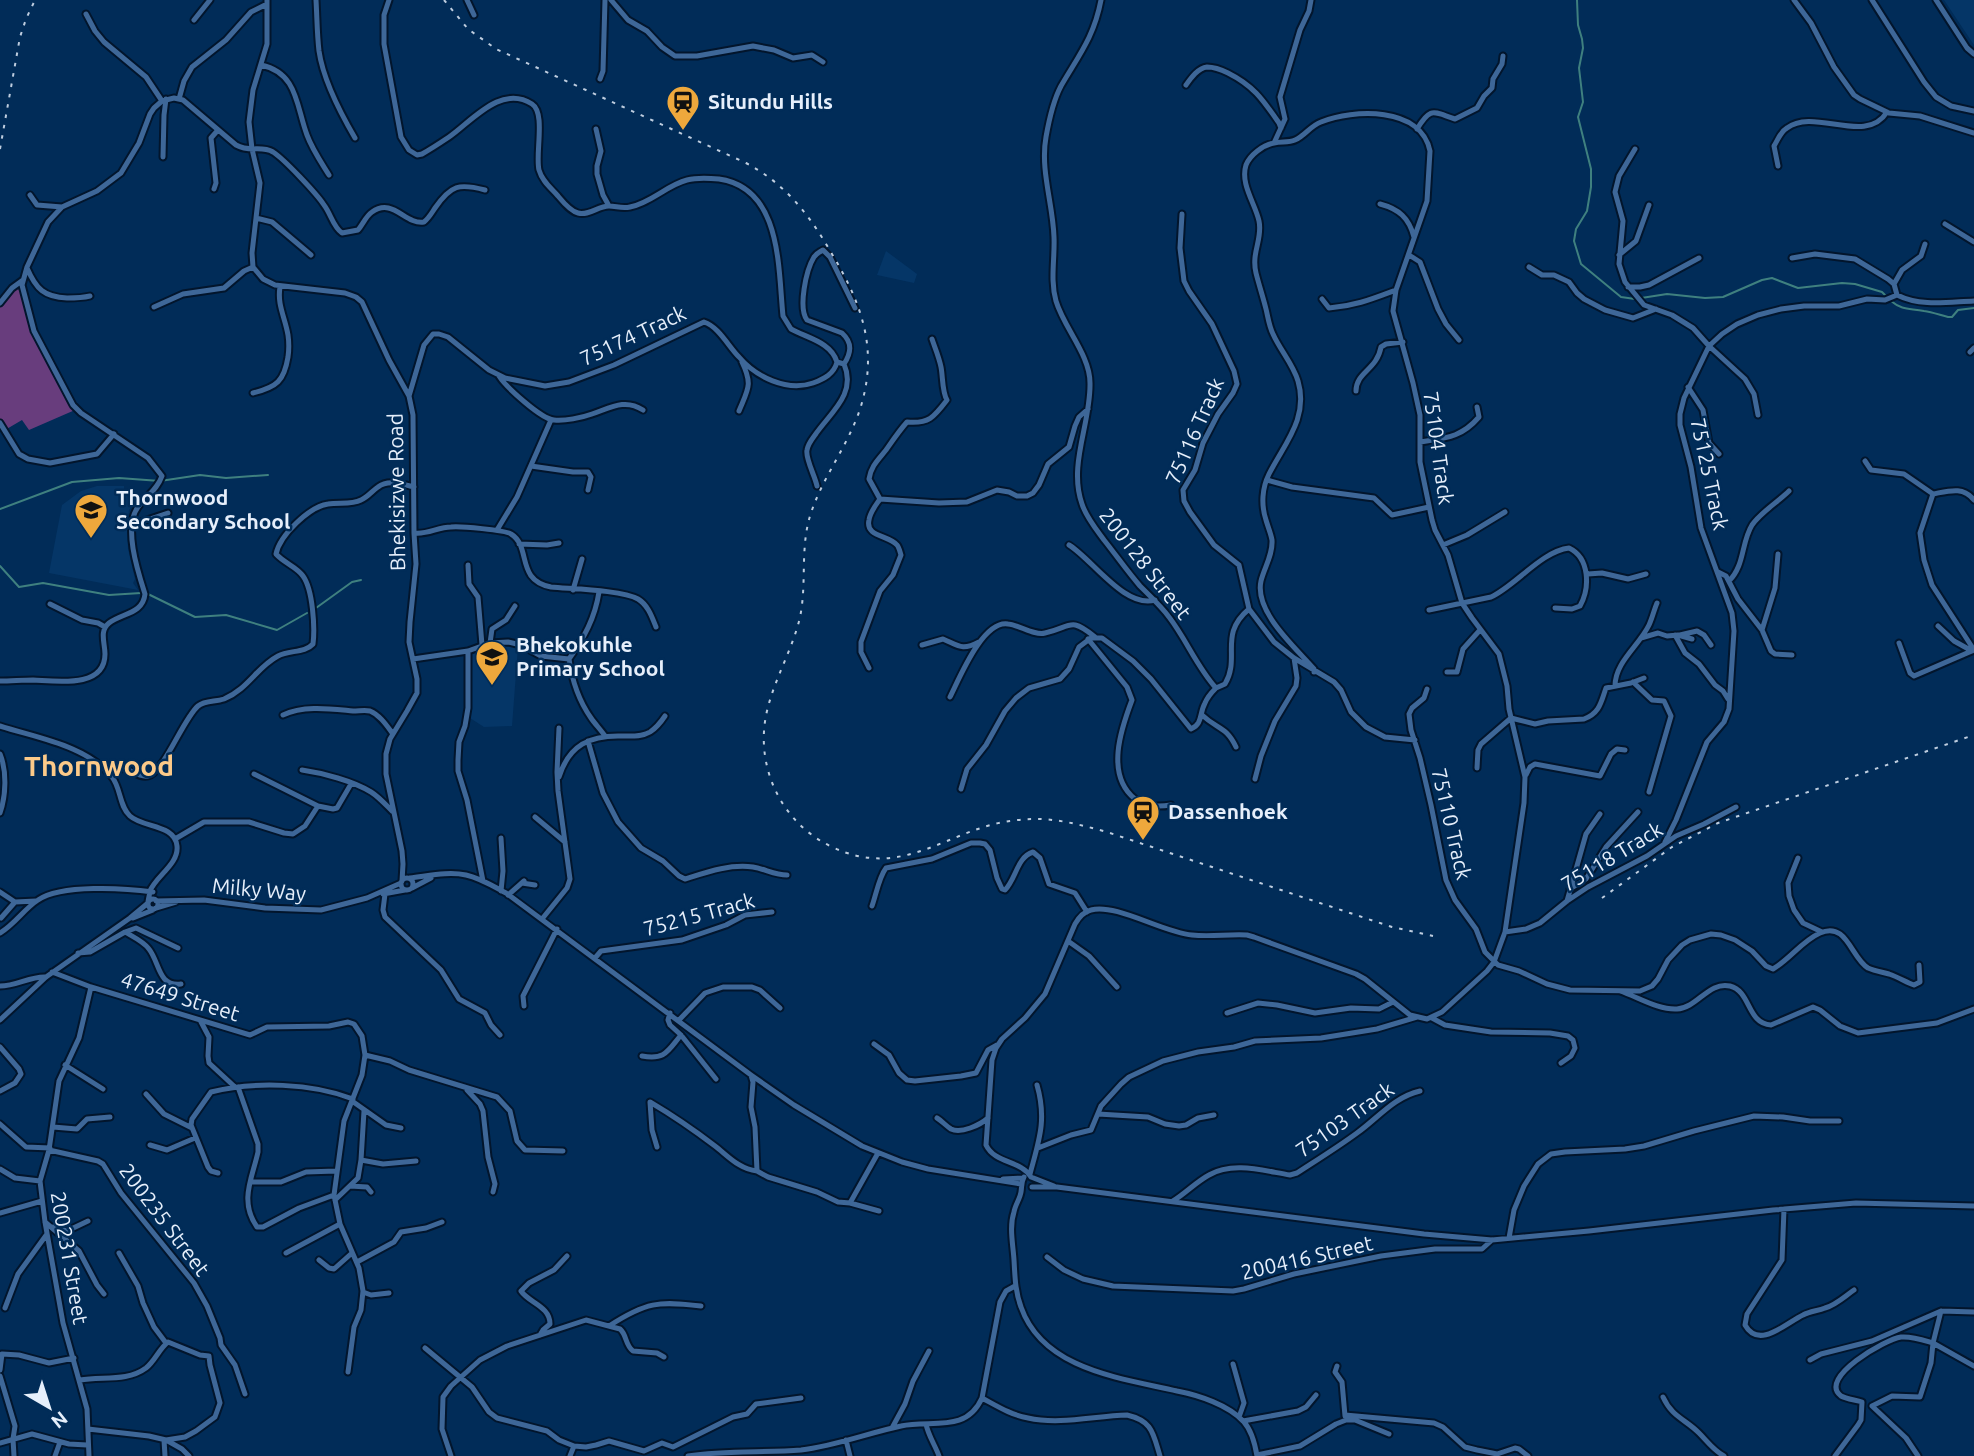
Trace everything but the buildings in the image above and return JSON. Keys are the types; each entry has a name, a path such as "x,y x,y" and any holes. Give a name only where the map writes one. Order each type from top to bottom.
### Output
{"street":[{"path":"194,20 210,0"},
{"path":"316,0 319,50 323,68 355,138"},
{"path":"389,0 384,15 384,44 401,136 413,153 422,154 449,138 497,101 516,98 533,104 538,111 539,170 544,180 575,212 583,214 609,206 627,208 683,181 699,178 727,180 742,186 760,202 772,228 783,316 791,329 827,346 841,363 848,380 846,393 807,450 807,458 817,486"},
{"path":"467,0 474,15"},
{"path":"600,79 603,71 604,0"},
{"path":"611,0 628,20 642,27 675,56 697,56 753,46 774,50 793,58 812,55 823,62"},
{"name":"200128 Street","path":"1101,0 1089,41 1055,100 1045,139 1044,158 1054,236 1053,285 1056,300 1088,369 1090,385 1077,478 1081,501 1091,522 1139,584 1169,616 1216,688"},
{"path":"1274,143 1285,120 1280,97 1311,0"},
{"path":"1794,0 1854,95 1887,112 1920,116 1974,133"},
{"path":"1872,0 1936,97 1951,106 1974,111"},
{"path":"1936,0 1974,54"},
{"path":"154,307 183,293 224,288 253,267 252,253 260,183 252,149 250,101 267,44 267,2"},
{"path":"179,99 184,81 192,67 226,40 251,12 267,2"},
{"path":"86,14 104,43 146,77 164,100 163,157"},
{"path":"1314,671 1284,636 1265,608 1261,592 1261,582 1272,550 1272,539 1263,505 1264,491 1297,419 1300,394 1292,366 1270,326 1255,270 1254,252 1260,230 1245,178 1248,161 1264,146 1289,142 1299,138 1318,123 1346,116 1370,113 1397,117 1417,129 1426,114 1432,112 1455,119 1475,111 1492,88 1503,56"},
{"path":"261,65 276,69 296,94 306,134 329,175"},
{"path":"1186,85 1200,70 1207,67 1219,69 1244,81 1259,94 1281,128"},
{"path":"0,681 63,682 89,678 98,671 105,659 105,627 136,610 145,599 136,566 132,525 136,509 157,488 162,476 148,457 78,410 70,401 34,331 25,301 23,280 48,222 62,207 97,191 121,173 139,143 154,107 164,100 179,99 191,105 236,145 246,150 264,149 276,154 325,205 340,232 358,230 368,215 378,209 395,209 412,221 422,223 427,221 437,205 455,188 462,186 485,190"},
{"path":"1779,166 1774,146 1780,134 1790,125 1805,122 1870,126 1880,121 1887,112"},
{"path":"596,129 601,151 596,169 600,187 609,206"},
{"name":"75104 Track","path":"1417,129 1428,143 1427,201 1396,290 1393,311 1420,415 1420,462 1435,530 1454,574 1462,603 1499,654 1525,777 1524,803 1505,932 1494,962"},
{"path":"214,190 216,183 211,138 218,130"},
{"path":"1634,149 1619,176 1615,192 1623,221 1619,255 1628,287 1644,305 1684,321 1696,331 1751,386 1758,415"},
{"path":"30,195 37,205 62,207"},
{"path":"1380,204 1391,207 1404,216 1411,226 1415,240"},
{"path":"1619,255 1636,241 1649,205"},
{"name":"75116 Track","path":"1182,214 1180,248 1184,281 1212,324 1234,371 1237,384 1208,433 1182,498 1214,545 1239,565 1249,609"},
{"path":"256,218 272,222 311,255"},
{"path":"1945,224 1974,242"},
{"path":"1891,298 1894,284 1902,270 1921,256 1925,244"},
{"path":"841,363 850,349 846,337 842,333 813,323 803,315 803,297 815,254 822,250 830,257 855,308"},
{"path":"1793,258 1815,254 1851,257 1880,272 1894,284"},
{"path":"1409,255 1420,262 1438,309 1459,340"},
{"path":"1628,287 1649,285 1699,258"},
{"path":"27,267 47,295 75,298 90,296"},
{"name":"Bhekisizwe Road","path":"253,267 263,279 281,286 345,293 356,297 362,302 409,396 413,415 416,564 410,642 417,679 416,693 393,734 386,754 403,864 402,882"},
{"path":"1529,267 1542,275 1554,275 1569,282 1584,299 1605,310 1633,318 1656,309"},
{"path":"0,303 12,288 23,280"},
{"path":"253,393 275,385 284,376 289,344 279,301 281,286"},
{"path":"1322,299 1329,308 1348,307 1396,290"},
{"path":"1709,346 1737,324 1769,312 1804,306 1839,306 1867,299 1891,298 1922,303 1973,301"},
{"name":"75174 Track","path":"409,396 424,345 433,334 448,337 498,374 531,385 559,385 631,359 704,322 712,326 740,359 761,375 785,384 799,386 821,380 841,363"},
{"path":"932,339 940,362 947,400 936,415 921,423 907,422 893,436 872,467 869,479 880,499 967,502 997,490 1027,496 1039,485 1048,464 1069,447 1074,426 1088,409"},
{"path":"1356,391 1356,383 1378,360 1381,347 1403,342"},
{"name":"75125 Track","path":"1665,842 1707,742 1727,717 1729,701 1734,631 1732,613 1701,528 1691,467 1680,425 1680,410 1688,387 1709,346"},
{"path":"739,411 749,383 740,359"},
{"path":"498,374 520,398 551,420 580,417 624,404 632,404 643,410"},
{"path":"1688,387 1703,410 1709,443 1719,454"},
{"path":"1420,442 1451,437 1463,432 1479,417 1478,407"},
{"path":"498,530 510,511 551,420"},
{"path":"0,423 19,454 28,459 50,463 97,454 114,434"},
{"path":"1865,461 1871,470 1904,474 1933,494 1950,490 1963,491 1974,500"},
{"path":"531,466 588,472 591,474 588,490"},
{"path":"1267,480 1374,498 1392,515 1429,507"},
{"path":"112,777 116,771 123,768 144,776 157,771 196,708 224,699 242,688 265,664 278,656 311,647 314,640 313,614 308,587 302,574 276,554 289,531 317,508 359,501 386,483 414,487"},
{"path":"1728,581 1742,561 1753,524 1789,491"},
{"path":"1933,494 1920,533 1928,575 1973,650"},
{"path":"869,668 861,652 861,642 880,591 893,575 901,555 894,541 877,535 869,528 868,520 880,499"},
{"path":"1443,545 1467,535 1505,512"},
{"path":"132,525 168,513"},
{"path":"414,533 421,534 451,527 498,530 511,534 519,544 534,580 546,587 622,594 639,599 648,608 656,627"},
{"path":"519,544 559,543"},
{"path":"1069,545 1103,576 1133,598 1147,602 1155,600"},
{"path":"1429,610 1499,594 1539,563 1569,548 1578,554 1586,572 1585,596 1580,606 1555,608"},
{"path":"1762,630 1775,588 1777,554"},
{"path":"573,590 582,559"},
{"path":"468,565 469,584 478,597 482,645"},
{"path":"1586,572 1628,579 1646,574"},
{"path":"1718,572 1724,574 1738,599 1762,630 1771,651 1775,654 1792,655"},
{"path":"598,592 586,634 569,659 572,677 580,697 592,720 605,736"},
{"path":"1615,686 1615,677 1648,627 1657,603"},
{"path":"50,604 82,620 105,627"},
{"path":"490,643 492,629 506,620 514,606"},
{"path":"961,789 971,762 986,745 1005,711 1016,698 1029,688 1060,680 1069,669 1079,647 1092,638 1102,638 1133,661 1193,730 1198,725 1205,703 1216,688 1225,684 1230,675 1233,631 1241,615 1249,609 1274,642 1293,658 1334,682 1341,690 1351,712 1366,727 1385,737 1415,740"},
{"path":"950,697 987,632 1003,624 1041,634 1066,625 1075,625 1092,638 1127,687 1132,700 1121,733 1117,761 1126,791 1144,806 1171,805"},
{"path":"1938,626 1954,641 1973,650"},
{"path":"1447,672 1457,672 1462,652 1480,630"},
{"path":"1641,638 1658,633 1667,636 1697,631 1704,635 1711,645"},
{"path":"1678,635 1685,653 1699,664 1729,701"},
{"path":"1678,635 1692,639"},
{"path":"922,645 943,639 967,648 979,642"},
{"path":"413,659 468,652 482,645 508,642 521,645 541,656 569,659"},
{"path":"1899,643 1910,673 1914,676 1973,650"},
{"path":"468,652 468,708 466,726 459,742 458,760 482,881"},
{"path":"1255,779 1261,755 1275,721 1296,686 1293,658"},
{"path":"1477,768 1478,750 1485,738 1511,718 1535,724 1589,717 1599,709 1605,689 1644,678"},
{"path":"1633,682 1647,697 1664,701 1671,716 1649,792"},
{"name":"75110 Track","path":"1427,689 1424,698 1409,712 1449,889 1476,929 1485,952 1494,962"},
{"path":"283,715 295,711 323,709 367,710 381,719 393,734"},
{"path":"1202,715 1211,724 1229,733 1236,747"},
{"path":"558,780 563,765 578,746 605,736 636,736 651,732 665,716"},
{"path":"1,728 72,750 90,759 112,777 128,814 138,821 169,832 175,839 177,850 152,891 148,902 149,908 155,909 158,904 152,891"},
{"path":"542,919 570,884 558,780 559,728"},
{"path":"588,741 597,774 618,822 644,851 663,861 680,876 685,879 713,869 746,867 787,875"},
{"path":"1525,777 1535,764 1596,776 1602,774 1614,751 1625,750"},
{"path":"0,754 4,779 0,813"},
{"path":"302,770 326,774 370,792 394,813"},
{"path":"254,774 318,806 333,809 337,808 351,784"},
{"path":"175,839 204,822 256,823 291,834 305,826 318,806"},
{"name":"75118 Track","path":"1505,932 1533,927 1588,887 1647,856 1665,842 1736,807"},
{"path":"1570,889 1586,879 1606,847 1638,812"},
{"path":"1567,901 1586,834 1600,814"},
{"path":"536,817 565,842"},
{"path":"501,838 501,891"},
{"path":"872,906 886,868 932,859 971,843 980,843 990,850 1000,888 1003,890 1010,884 1022,859 1033,852 1040,858 1049,884 1075,893 1087,912"},
{"path":"1798,858 1788,883 1789,896 1798,918 1822,932"},
{"name":"Bhekisizwe Road","path":"403,864 410,878"},
{"name":"Milky Way","path":"410,878 466,875 508,895 751,1074 830,1127 878,1153 928,1169 997,1180 1026,1179"},
{"name":"Milky Way","path":"156,900 204,900 264,908 309,910 338,907 409,889 434,876"},
{"path":"405,878 410,878 414,884 409,889 403,888 402,882 405,878"},
{"name":"Milky Way","path":"373,896 402,882"},
{"path":"508,895 523,882 535,885"},
{"path":"0,933 36,901 49,895 73,890 152,891"},
{"path":"0,892 15,902 36,901"},
{"path":"385,894 385,917 442,970 458,999 485,1013 500,1035"},
{"path":"148,902 151,899 156,900"},
{"name":"Milky Way","path":"130,918 182,900"},
{"path":"1,918 15,902"},
{"name":"Milky Way","path":"0,1020 52,972 130,918 148,902"},
{"path":"874,1044 889,1055 901,1075 913,1081 976,1073 988,1050 998,1045 1045,994 1078,919 1095,909 1111,910 1192,935 1254,937 1356,974 1417,1017"},
{"name":"75215 Track","path":"594,957 601,951 682,940 726,925 745,915 772,912"},
{"path":"78,953 90,951 136,928 178,948"},
{"path":"524,1006 523,996 557,929"},
{"path":"1432,1018 1442,1012 1494,962 1559,988 1581,991 1640,991 1652,986 1674,953 1690,940 1702,936 1721,934 1735,940 1773,969 1806,942 1822,932 1833,930 1867,967 1914,985 1920,982 1919,965"},
{"path":"125,932 147,945 166,981 181,985"},
{"path":"1068,941 1089,956 1117,987"},
{"name":"47649 Street","path":"52,972 91,987 250,1035 267,1027 351,1023 358,1028 362,1036 365,1055"},
{"path":"0,986 14,985 36,976 46,977"},
{"path":"1617,990 1658,1005 1678,1009 1692,1004 1714,988 1731,986 1740,992 1754,1016 1764,1025 1771,1025 1813,1007 1840,1026 1858,1033 1937,1023 1974,1009"},
{"name":"200231 Street","path":"89,1456 89,1420 63,1323 40,1181 50,1149 59,1081 82,1028 91,987"},
{"path":"679,1020 705,993 723,987 752,987 760,990 780,1008"},
{"path":"1227,1013 1258,1003 1315,1013 1351,1008 1379,1009 1393,1002"},
{"path":"670,1013 668,1023 716,1079"},
{"path":"1038,1148 1091,1130 1106,1100 1129,1077 1163,1061 1184,1055 1255,1041 1321,1038 1377,1030 1417,1017 1432,1018 1445,1025 1491,1032 1568,1036 1576,1048 1562,1063"},
{"path":"199,1019 209,1037 209,1063 237,1087 258,1144 247,1195 249,1210 258,1227 309,1203 335,1197 351,1186 358,1178 364,1111"},
{"path":"642,1056 660,1057 681,1035"},
{"path":"998,1045 992,1060 985,1142 994,1157 1020,1167 1026,1179 1034,1184 1019,1200"},
{"path":"0,1047 21,1074 15,1083 0,1091"},
{"path":"348,1372 354,1326 361,1310 363,1294 357,1262 340,1224 335,1197 336,1171 344,1121 362,1075 365,1055 390,1061 409,1070 501,1100 511,1114 517,1141 525,1150 563,1151"},
{"path":"65,1065 103,1089"},
{"path":"751,1074 750,1098 755,1127 757,1171"},
{"path":"1037,1085 1043,1105 1038,1148 1013,1213 1015,1286 1028,1323 1038,1336 1069,1360 1107,1375 1196,1395 1211,1401 1241,1419 1250,1431 1257,1455 1300,1446 1345,1418 1434,1423 1443,1427 1465,1447 1496,1455 1515,1448 1528,1456"},
{"path":"218,1173 208,1167 191,1128 192,1119 210,1093 237,1087 305,1086 334,1092 352,1100 386,1125 401,1128"},
{"path":"465,1087 483,1111 488,1157 495,1184 493,1192"},
{"name":"75103 Track","path":"1173,1201 1207,1176 1226,1169 1244,1168 1290,1175 1297,1173 1357,1134 1403,1096 1420,1091"},
{"path":"146,1094 164,1114 191,1128"},
{"path":"657,1147 652,1129 650,1102 717,1147 729,1160 838,1202 879,1211"},
{"path":"1098,1114 1148,1116 1165,1124 1179,1126 1214,1115"},
{"path":"53,1127 77,1129 87,1119 110,1116"},
{"path":"1509,1238 1514,1210 1524,1186 1538,1164 1551,1154 1635,1147 1754,1116 1839,1121"},
{"path":"937,1118 955,1130 976,1126 988,1118"},
{"name":"200235 Street","path":"0,1124 26,1147 50,1149 103,1164 121,1193 194,1283 220,1338 214,1350 235,1364 245,1394"},
{"path":"150,1145 167,1150 195,1138"},
{"path":"850,1203 878,1153"},
{"path":"361,1160 383,1164 416,1161"},
{"path":"0,1169 15,1178 40,1181"},
{"path":"251,1182 281,1182 306,1172 336,1171"},
{"path":"1026,1179 1057,1187 1492,1240 1784,1209 1876,1203 1974,1206"},
{"path":"1026,1179 1025,1188 1057,1187"},
{"path":"351,1186 365,1186 372,1192"},
{"path":"0,1213 42,1201"},
{"path":"1784,1209 1782,1260 1747,1314 1744,1321 1748,1331 1757,1335 1776,1332 1800,1316 1829,1307 1854,1290"},
{"path":"47,1224 67,1231 88,1221"},
{"path":"357,1262 396,1241 401,1232 442,1222"},
{"path":"47,1224 82,1254 104,1294"},
{"path":"286,1253 340,1224"},
{"path":"5,1308 18,1274 47,1234"},
{"name":"200416 Street","path":"1047,1256 1064,1270 1083,1279 1113,1286 1233,1291 1381,1256 1435,1249 1482,1250 1492,1240"},
{"path":"119,1253 138,1286 154,1327 166,1343"},
{"path":"319,1260 334,1269 352,1253"},
{"path":"540,1335 549,1325 550,1317 521,1291 528,1283 554,1270 567,1256"},
{"path":"688,1456 775,1454 912,1424 950,1423 964,1417 974,1410 982,1398 1000,1301 1006,1291 1015,1286"},
{"path":"363,1294 389,1293"},
{"path":"609,1326 652,1304 701,1306"},
{"path":"1810,1360 1821,1354 1872,1341 1941,1311 1974,1312"},
{"path":"1872,1406 1892,1396 1920,1397 1931,1363 1941,1311"},
{"path":"451,1456 442,1429 442,1403 446,1392 486,1355 586,1320 624,1332 633,1351 657,1353 664,1357"},
{"path":"1918,1456 1906,1438 1872,1406 1842,1396 1836,1385 1841,1374 1864,1354 1883,1343 1903,1337 1933,1343 1974,1366"},
{"path":"166,1343 200,1355 214,1350"},
{"path":"80,1380 122,1378 134,1374 147,1367 166,1343"},
{"path":"425,1348 472,1387 489,1412 497,1418 547,1431 574,1446 596,1446 609,1441 644,1451 662,1443 674,1451 733,1417 747,1413 757,1404 801,1398"},
{"path":"165,1440 190,1435 218,1412 220,1403 209,1364 214,1350"},
{"path":"892,1428 929,1351"},
{"path":"0,1370 2,1354 19,1355 49,1363 74,1358"},
{"path":"1233,1363 1244,1403 1241,1419"},
{"path":"1337,1366 1335,1375 1342,1382 1345,1418"},
{"path":"0,1376 15,1426 14,1456"},
{"path":"1241,1419 1270,1418 1298,1411 1306,1407 1316,1395"},
{"path":"1663,1397 1669,1410 1699,1433 1712,1449 1724,1456"},
{"path":"982,1398 1027,1418 1053,1420 1127,1415 1137,1418 1144,1421 1152,1431 1160,1456"},
{"path":"1835,1456 1861,1420 1862,1402"},
{"path":"1345,1418 1389,1434"},
{"path":"926,1424 939,1456"},
{"path":"89,1429 165,1440 189,1456"},
{"path":"0,1443 33,1434 60,1442 87,1445"},
{"path":"165,1440 165,1456"},
{"path":"846,1440 850,1456"},
{"path":"55,1456 60,1442"},
{"path":"570,1456 574,1446"}],"shaded area":[{"path":"1944,0 1974,0 1974,45"},
{"path":"886,251 917,274 914,283 877,275"},
{"path":"19,286 31,332 75,410 29,430 22,420 5,430 0,421 0,305 15,287"},
{"name":"Thornwood Secondary School","path":"97,486 124,486 124,491 134,503 129,510 128,549 135,579 133,583 138,590 49,573 62,505 81,491"},
{"name":"Bhekokuhle Primary School","path":"487,645 518,647 512,726 484,727 470,718 469,657"}],"waterway":[{"path":"1577,0 1578,25 1583,48 1579,68 1583,102 1578,117 1591,169 1587,211 1576,229 1574,241 1581,264 1621,297 1635,299 1667,294 1723,297 1772,278 1798,288 1855,284 1882,292 1887,297"},
{"path":"1891,301 1903,308 1948,317 1952,317 1958,310 1974,308"},
{"path":"0,509 72,482 119,478 160,481 200,475 226,478 268,475"},
{"path":"0,566 19,587 43,583 109,595 141,593"},
{"path":"316,608 352,582 361,580"},
{"path":"148,594 195,617 226,615 277,630 307,613"}],"railway":[{"path":"0,149 20,37 35,0"},
{"path":"444,0 468,29 496,49 760,171 804,211 850,287 867,343 866,384 856,420 821,488 810,516 805,541 800,617 771,696 764,728 764,748 774,788 797,821 812,835 830,846 857,856 881,858 904,856 993,824 1030,819 1063,822 1107,832 1392,927 1433,936"},
{"path":"1602,898 1672,847 1718,823 1971,736"}],"place":[{"name":"Situndu Hills","path":"683,132"},
{"name":"Thornwood Secondary School","path":"91,540"},
{"name":"Bhekokuhle Primary School","path":"492,687"},
{"name":"Dassenhoek","path":"1143,842"}],"district":[{"name":"Thornwood","path":"99,766"}]}
